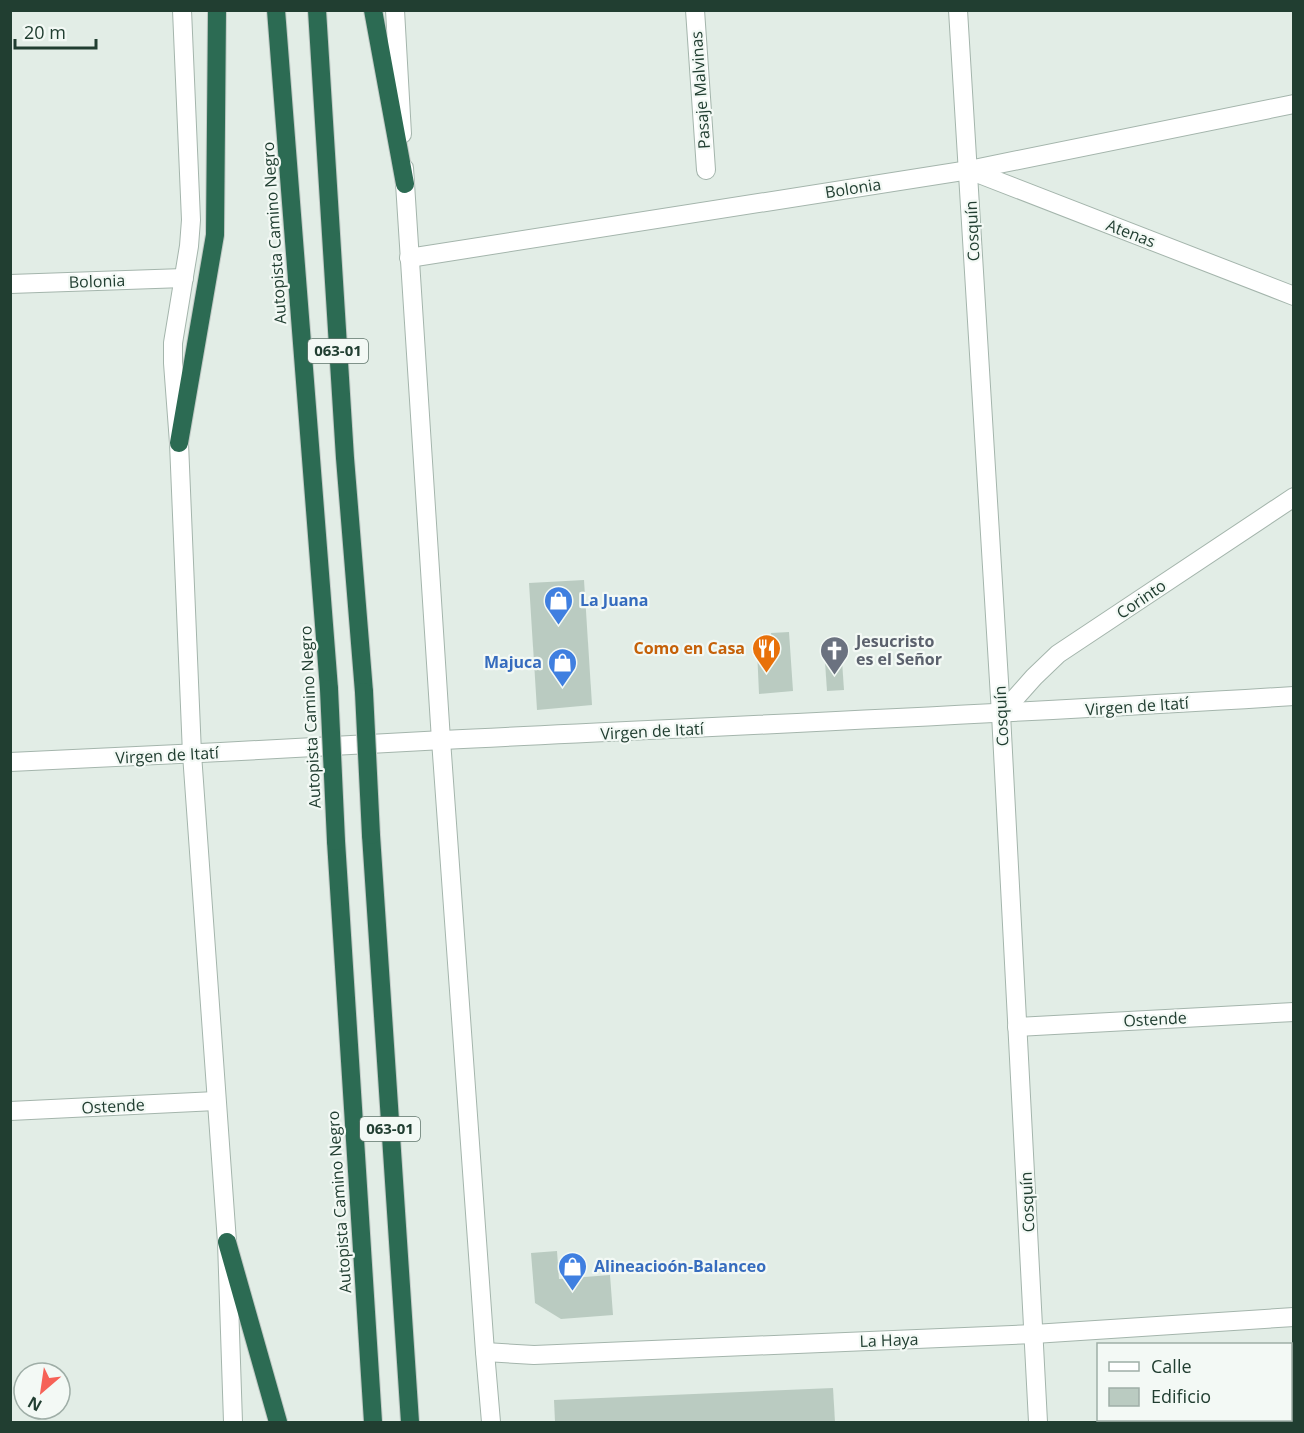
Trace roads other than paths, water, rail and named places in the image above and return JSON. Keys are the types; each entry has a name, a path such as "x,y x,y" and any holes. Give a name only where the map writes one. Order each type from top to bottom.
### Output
{"highway":[{"path":"179,443 215,235 217,10"},
{"name":"Autopista Camino Negro","path":"276,10 329,688 336,841 373,1422"},
{"name":"063-01","path":"317,10 345,458 364,692 371,835 410,1422"},
{"path":"373,10 405,184"},
{"path":"227,1242 278,1422"}],"street":[{"path":"182,10 191,201 189,246 173,343 192,754 227,1242 233,1422"},
{"path":"395,10 441,741 491,1422"},
{"name":"Pasaje Malvinas","path":"694,10 706,170"},
{"name":"Cosquín","path":"958,10 1001,714 1038,1422"},
{"name":"Bolonia","path":"409,258 969,170 1293,104"},
{"name":"Atenas","path":"969,170 1293,296"},
{"name":"Bolonia","path":"10,284 184,278"},
{"name":"Corinto","path":"1001,714 1058,654 1293,497"},
{"name":"Virgen de Itatí","path":"10,762 1001,714 1293,696"},
{"name":"Ostende","path":"1017,1027 1293,1012"},
{"name":"Ostende","path":"10,1111 216,1101"},
{"name":"La Haya","path":"485,1352 534,1355 1034,1334 1293,1317"}],"place":[{"name":"La Juana","path":"559,626"},
{"name":"Como en Casa","path":"766,674"},
{"name":"Jesucristo es el Señor","path":"835,676"},
{"name":"Majuca","path":"563,688"},
{"name":"Alineacioón-Balanceo","path":"573,1292"}]}
